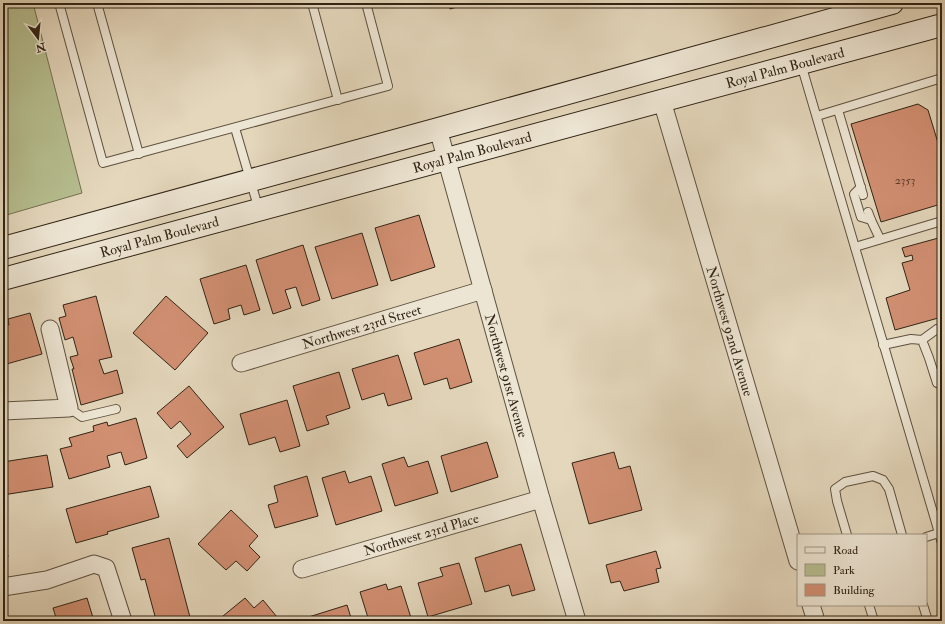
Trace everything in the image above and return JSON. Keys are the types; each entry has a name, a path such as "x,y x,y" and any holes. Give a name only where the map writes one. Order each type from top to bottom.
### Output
{"main road":[{"path":"3,248 438,129 883,4"},
{"name":"Royal Palm Boulevard","path":"3,279 942,25"}],"street":[{"name":"Northwest 92nd Avenue","path":"662,101 797,558"},
{"name":"Northwest 91st Avenue","path":"438,129 577,621"},
{"name":"Northwest 23rd Street","path":"241,363 483,290"},
{"path":"3,411 69,408 50,329"},
{"name":"Northwest 23rd Place","path":"302,569 542,499"},
{"path":"3,587 47,580 94,564 106,568 123,621"},
{"path":"811,606 816,621"}],"lane":[{"path":"59,3 103,164 388,86 366,3"},
{"path":"97,3 139,154"},
{"path":"312,3 338,100"},
{"path":"801,63 941,533 942,543"},
{"path":"816,116 942,78"},
{"path":"838,110 862,191 854,194 862,217 870,216 880,239"},
{"path":"235,128 259,210"},
{"path":"855,247 942,221"},
{"path":"884,344 911,339 922,340 936,329 942,328"},
{"path":"922,340 936,382"},
{"path":"69,408 82,417 116,409"},
{"path":"847,534 834,489 845,482 873,476 883,480 889,489 902,534"},
{"path":"927,536 941,533"},
{"path":"869,606 874,621"},
{"path":"923,606 928,621"}],"green space":[{"path":"3,3 33,3 82,193 3,216"}],"building":[{"path":"449,3 471,3 450,9"},
{"path":"918,104 928,110 942,156 942,207 941,204 881,222 851,124"},
{"path":"419,215 435,267 391,281 375,228"},
{"path":"362,233 378,285 332,299 315,247"},
{"path":"942,237 942,317 895,330 886,298 910,290 902,263 913,260 912,255 905,257 902,248"},
{"path":"303,245 320,300 302,306 296,287 285,290 291,308 273,314 256,260"},
{"path":"246,265 260,310 244,315 241,305 228,309 230,319 214,324 200,279"},
{"path":"96,296 112,357 99,360 104,374 117,370 123,393 81,405 72,369 74,369 70,357 78,355 73,337 65,340 59,318 66,316 63,305"},
{"path":"166,296 208,333 175,370 133,333"},
{"path":"30,313 42,354 3,365 3,327 9,325 8,319"},
{"path":"459,339 472,382 450,389 447,378 424,385 414,353"},
{"path":"398,355 412,399 388,406 384,393 362,400 352,369"},
{"path":"339,372 350,408 326,416 329,424 307,431 293,386"},
{"path":"189,386 224,427 187,458 177,446 191,434 180,421 171,429 157,413"},
{"path":"287,400 300,446 280,452 275,437 249,445 240,414"},
{"path":"136,418 147,458 125,465 121,452 107,456 110,467 69,479 60,449 72,446 69,438 94,431 93,426 107,422 108,426"},
{"path":"487,442 498,477 451,492 441,456"},
{"path":"614,452 619,469 630,466 642,510 589,524 572,463"},
{"path":"47,455 53,487 3,495 3,462"},
{"path":"404,457 408,467 428,461 438,493 395,506 382,464"},
{"path":"345,471 349,483 371,476 382,511 336,525 322,478"},
{"path":"307,476 318,516 275,528 268,505 278,502 274,486"},
{"path":"150,486 159,517 107,532 108,534 76,543 66,509"},
{"path":"231,510 258,536 249,546 260,557 247,571 236,561 226,570 198,544"},
{"path":"3,528 8,557 3,558"},
{"path":"169,538 191,621 156,620 145,579 141,580 132,548"},
{"path":"521,544 535,590 512,596 509,585 485,592 475,558"},
{"path":"656,551 661,568 656,569 659,582 624,591 620,581 611,583 606,565"},
{"path":"459,563 472,604 428,617 418,583 443,576 440,568"},
{"path":"386,584 388,590 401,586 412,621 369,621 360,592"},
{"path":"87,598 94,621 57,621 53,608"},
{"path":"245,598 254,608 263,600 277,617 272,621 227,621 223,616"},
{"path":"347,605 352,621 299,621 299,620"}]}
